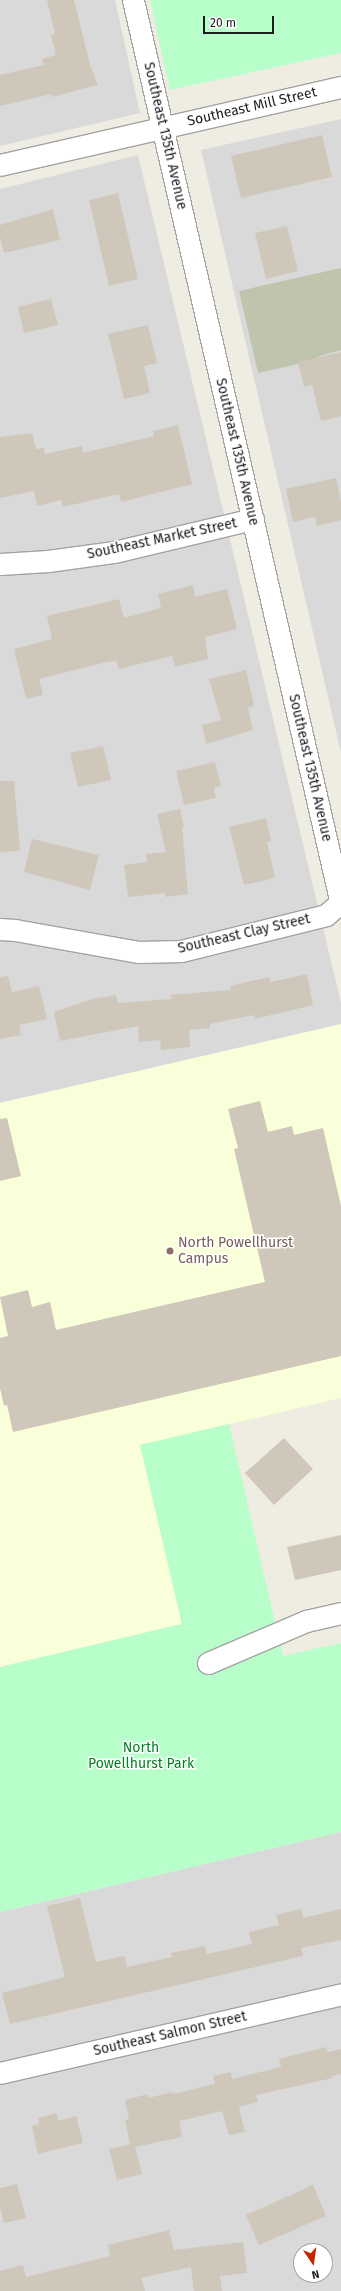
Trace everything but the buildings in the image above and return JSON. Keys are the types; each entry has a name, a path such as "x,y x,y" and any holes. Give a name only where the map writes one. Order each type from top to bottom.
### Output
{"street":[{"name":"Southeast 135th Avenue","path":"133,0 341,902"},
{"name":"Southeast Mill Street","path":"0,165 341,87"},
{"name":"Southeast Market Street","path":"0,564 48,561 114,552 253,519"},
{"name":"Southeast Clay Street","path":"0,929 15,930 138,952 181,951 326,916 341,902"},
{"path":"208,1663 306,1620 341,1613"},
{"name":"Southeast Salmon Street","path":"0,2073 341,1994"}],"shaded area":[{"path":"0,0 115,0 140,113 0,146"},
{"path":"341,119 341,753 201,150"},
{"path":"138,155 341,1003 341,1024 0,1103 0,189"},
{"path":"341,268 341,350 320,356 311,361 258,373 239,291"},
{"name":"North Powellhurst Campus","path":"341,1024 341,1398 141,1445 182,1624 0,1667 0,1103"},
{"path":"341,1832 341,2291 0,2291 0,1912"}],"green space":[{"path":"150,0 341,0 341,53 170,90"},
{"name":"North Powellhurst Park","path":"229,1424 283,1656 341,1643 341,1832 0,1912 0,1667 182,1624 140,1445"}],"place":[{"name":"North Powellhurst Campus","path":"170,1251"}]}
